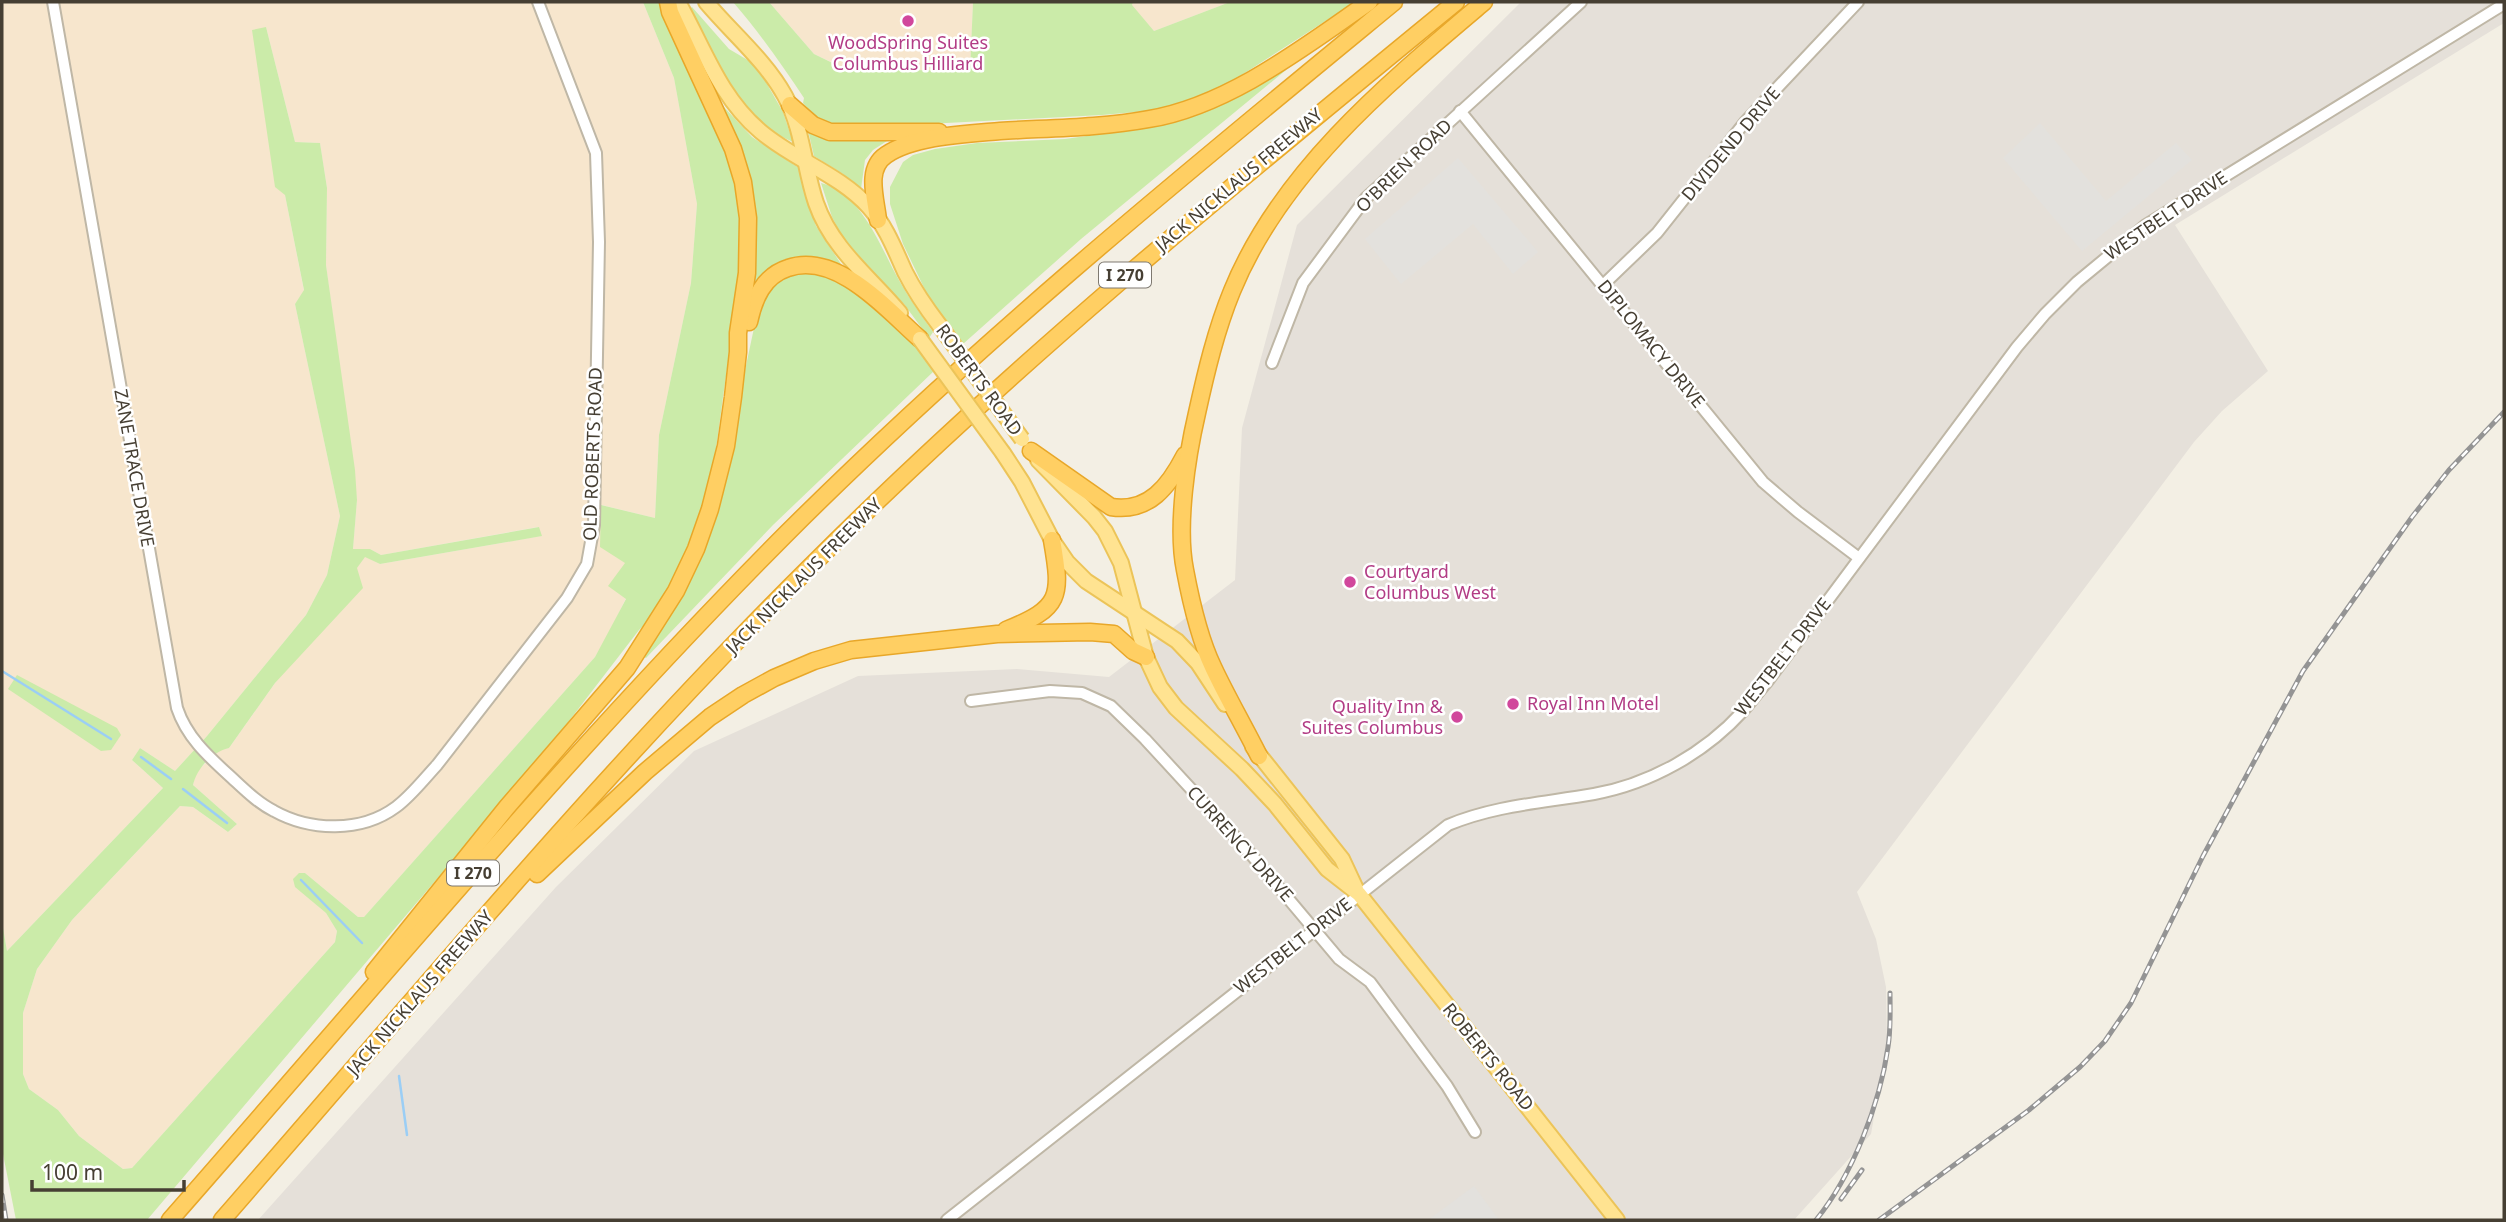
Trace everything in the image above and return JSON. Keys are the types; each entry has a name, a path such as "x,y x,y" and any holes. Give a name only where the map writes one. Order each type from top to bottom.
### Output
{"highway":[{"path":"331,1035 377,967 451,874 627,668 676,591 696,549 718,481 726,446 747,273 748,218 743,182 724,126 670,12 668,2"},
{"path":"790,105 813,125 830,132 973,133 1149,119 1177,113 1203,103 1252,79 1369,2"},
{"name":"I 270","path":"170,1220 604,725 796,525 1010,323 1176,181 1394,2"},
{"name":"JACK NICKLAUS FREEWAY","path":"222,1220 629,756 810,566 961,421 1069,324 1202,210 1456,2"},
{"path":"1259,756 1213,666 1184,568 1182,542 1189,446 1217,334 1232,290 1255,245 1280,205 1343,129 1484,2"},
{"path":"878,220 873,174 875,166 884,156 908,145 973,133"},
{"path":"738,352 746,334 754,302 763,286 780,271 804,264 824,266 854,282 920,339"},
{"path":"1027,445 1102,502 1123,509 1143,504 1163,490 1174,476 1189,446"},
{"path":"997,634 1031,620 1054,600 1057,569 1052,540"},
{"path":"468,938 645,772 701,724 743,695 774,678 850,650 997,634 1114,634 1133,651 1146,657"}],"main road":[{"name":"ROBERTS ROAD","path":"678,2 719,84 733,103 763,133 850,190 878,220 916,293 940,326 1027,445 1105,531 1121,563 1146,657 1160,687 1176,708 1242,769 1327,869 1359,894"},
{"name":"ROBERTS ROAD","path":"706,2 768,69 790,105 817,205 841,250 881,291 920,339 1003,453 1067,562 1086,581 1169,635 1188,652 1259,756 1342,859 1359,894 1617,1220"}],"street":[{"name":"ZANE TRACE DRIVE","path":"53,2 170,677 182,722 210,758 272,810 298,822 318,826 356,824"},
{"name":"OLD ROBERTS ROAD","path":"356,824 395,808 437,765 567,598 587,564 594,525 599,242 596,153 538,2"},
{"name":"O'BRIEN ROAD","path":"1272,363 1303,284 1366,198 1581,2"},
{"name":"DIVIDEND DRIVE","path":"1603,285 1657,233 1745,122 1857,2"},
{"name":"WESTBELT DRIVE","path":"947,1220 1448,825 1476,813 1618,789 1663,771 1718,734 1744,710 2031,330 2077,282 2146,225 2178,204 2504,4"},
{"name":"DIPLOMACY DRIVE","path":"1460,111 1763,482 1859,558"},
{"name":"CURRENCY DRIVE","path":"971,701 1050,691 1082,693 1111,706 1186,783 1339,959 1370,982 1382,996 1447,1086 1475,1132"}],"shaded area":[{"path":"2,2 643,2 674,78 697,204 691,283 659,435 655,518 602,505 626,563 626,598 607,637 595,657 364,917 358,917 305,873 296,887 326,913 337,931 335,942 132,1168 123,1169 79,1136 58,1110 29,1089 23,1074 23,1013 37,969 72,920 180,806 193,807 228,832 237,824 193,785 196,772 220,750 229,748 365,556 380,564 541,536 538,527 381,555 370,549 353,549 357,500 326,265 327,188 320,143 295,142 266,27 285,195 304,291 295,304 340,516 327,575 306,615 175,771 140,748 132,760 163,788 7,951 2,922"},
{"path":"769,2 973,2 970,71 846,69 814,54"},
{"path":"1133,2 1230,2 1154,31 1131,5"},
{"path":"1521,2 2504,2 2504,23 2175,225 2268,371 2222,411 2194,442 1857,892 1876,939 1886,987 1887,1043 1871,1134 1794,1220 258,1220 556,887 694,751 858,676 1017,669 1109,677 1235,580 1242,428 1297,225"},
{"path":"2040,123 2106,201 2176,143 2192,160 2082,251 2003,158"},
{"path":"1458,158 1538,252 1513,274 1473,224 1401,284 1365,239"},
{"path":"1474,1186 1499,1220 1428,1220"}],"green space":[{"path":"643,2 659,2 710,110 734,178 741,229 739,281 712,474 704,504 678,572 659,606 549,747 147,1220 16,1220 2,1149 2,922 7,951 163,788 132,760 140,748 175,771 207,736 306,615 327,575 340,516 295,304 304,290 285,195 275,187 252,30 266,27 295,142 320,143 327,188 326,265 355,470 357,500 353,549 370,549 381,555 539,527 542,536 380,564 365,557 357,568 363,588 275,683 229,748 211,757 195,779 193,785 237,824 228,832 193,807 180,806 72,920 37,969 23,1013 23,1074 29,1089 58,1110 79,1136 123,1169 132,1168 335,942 337,931 326,913 295,887 293,879 299,873 305,873 358,917 364,917 595,657 626,599 608,586 625,563 600,547 601,505 655,518 659,435 691,283 697,204 674,78"},
{"path":"733,2 769,2 814,54 845,69 970,71 973,2 1133,2 1132,5 1154,31 1230,2 1355,2 1226,85 1158,110 850,128 836,126 808,109 803,103 804,98 779,61"},
{"path":"692,7 729,49 751,62 763,77 783,112 793,142 757,119 743,103 719,66"},
{"path":"1283,67 1286,70 1081,239 963,344 928,296 903,244 890,204 890,187 903,162 913,155 935,149 977,143 1065,139 1136,129"},
{"path":"723,106 752,137 799,168 816,226 841,264 810,257 790,260 751,291 753,267 721,107"},
{"path":"808,130 890,139 873,150 865,160 861,189 814,156"},
{"path":"821,183 848,198 869,224 904,289 933,332 929,338 904,304 854,253 841,235"},
{"path":"812,271 826,274 857,294 906,334 934,371 773,525 646,658 642,656 694,570 721,500 759,306 768,290 780,280"},
{"path":"17,675 117,728 121,735 111,750 101,751 8,689"}],"waterway":[{"path":"2,671 111,739"},
{"path":"141,757 171,779"},
{"path":"183,789 227,823"},
{"path":"301,880 362,943"},
{"path":"399,1076 407,1135"}],"railway":[{"path":"1879,1220 2029,1110 2080,1067 2105,1041 2131,1003 2203,856 2303,671 2412,517 2449,470 2504,412"},
{"path":"1816,1220 1841,1182 1871,1115 1888,1047 1890,993"},
{"path":"1841,1199 1862,1170"},
{"path":"2,1195 6,1220"}],"place":[{"name":"WoodSpring Suites Columbus Hilliard","path":"908,21"},
{"name":"Courtyard Columbus West","path":"1350,582"},
{"name":"Royal Inn Motel","path":"1513,704"},
{"name":"Quality Inn & Suites Columbus","path":"1457,717"}]}
